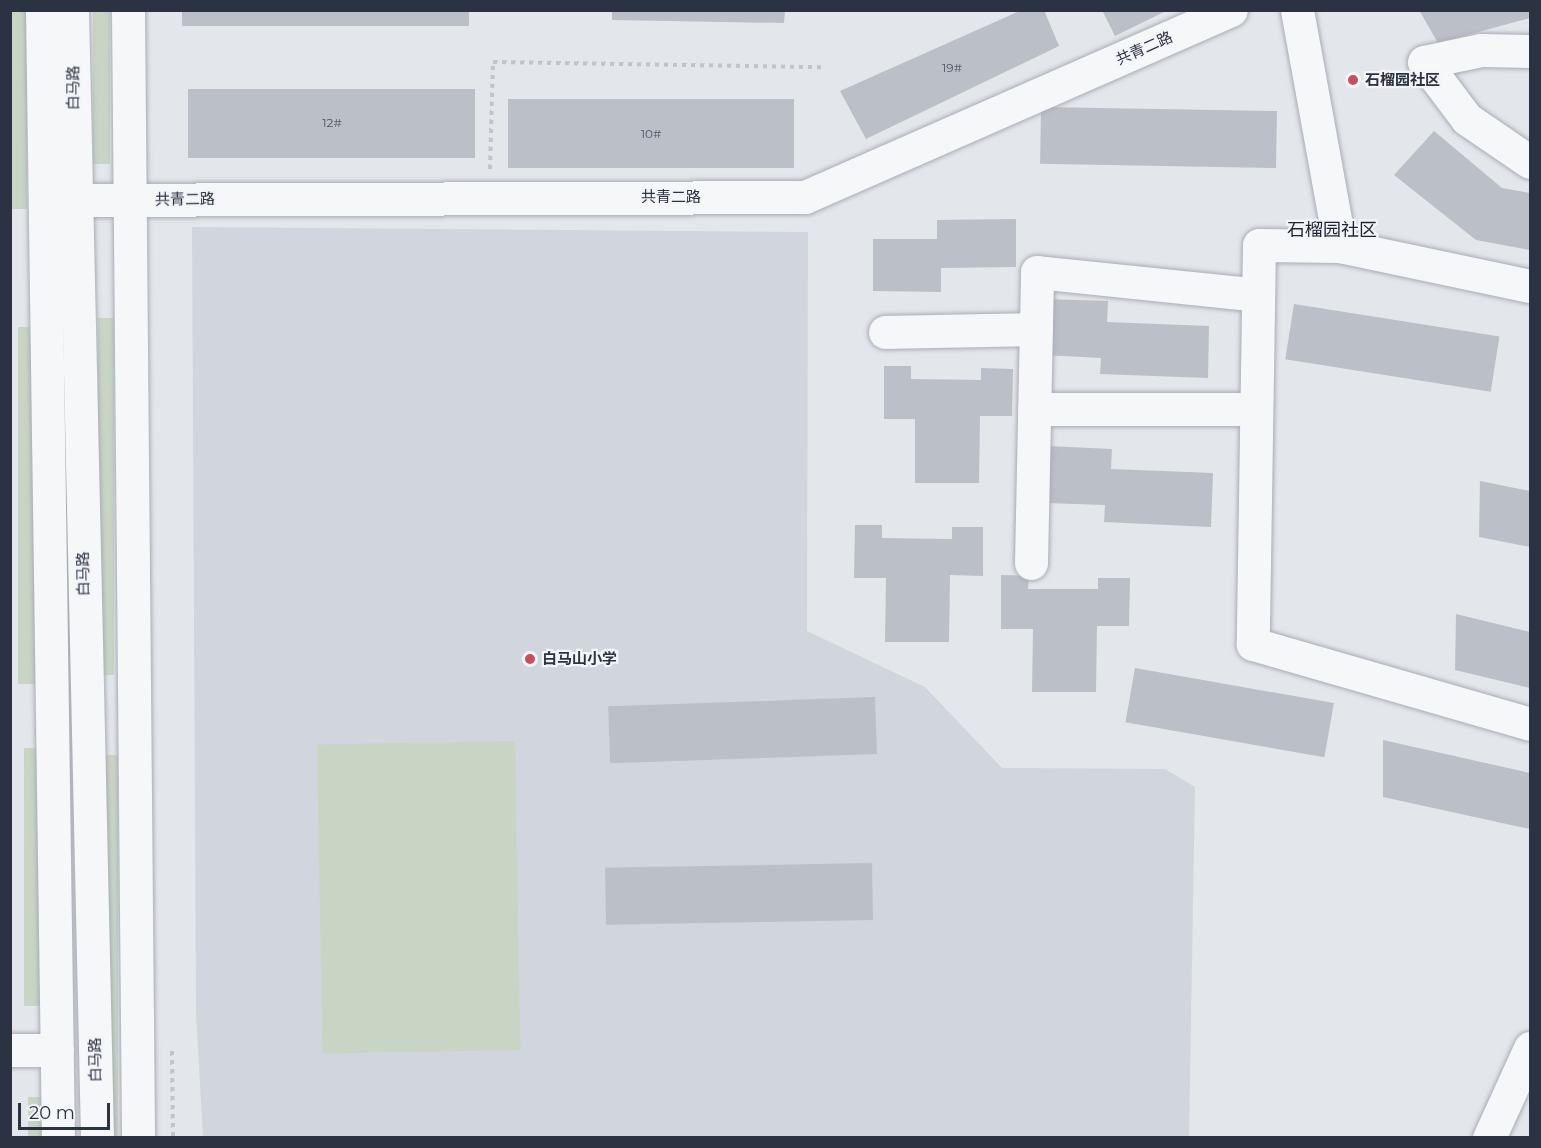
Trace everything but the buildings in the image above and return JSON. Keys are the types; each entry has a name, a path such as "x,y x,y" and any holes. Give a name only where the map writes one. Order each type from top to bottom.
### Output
{"street":[{"name":"白马路","path":"42,10 58,1137"},
{"name":"白马路","path":"72,10 73,200 97,1137"},
{"path":"128,10 138,1137"},
{"name":"共青二路","path":"73,200 805,197 1230,10"},
{"path":"1297,10 1340,246"},
{"path":"1530,51 1481,50 1424,62 1467,118 1530,162"},
{"path":"1530,286 1340,246 1259,245 1253,644 1530,724"},
{"path":"1031,563 1036,272 1258,295"},
{"path":"885,332 1036,329"},
{"path":"1034,409 1256,409"},
{"path":"1489,1137 1530,1048"},
{"path":"10,1050 57,1050"}],"path":[{"path":"490,197 493,62 823,67"}],"shaded area":[{"name":"白马山小学","path":"192,227 808,232 807,631 925,687 1002,768 1165,769 1195,787 1189,1137 203,1137 196,1014"}],"green space":[{"path":"11,11 27,11 27,209 11,209"},
{"path":"93,11 110,11 110,164 93,164"},
{"path":"98,318 114,318 114,675 98,675"},
{"path":"18,327 35,327 35,684 18,684"},
{"path":"515,741 520,1050 322,1053 317,744"},
{"path":"24,748 41,748 41,1006 24,1006"},
{"path":"102,755 118,755 118,1137 102,1137"},
{"path":"28,1097 44,1097 44,1138 28,1138"}],"place":[{"name":"石榴园社区","path":"1353,80"},
{"name":"白马山小学","path":"530,659"}],"district":[{"name":"石榴园社区","path":"1332,230"}]}
